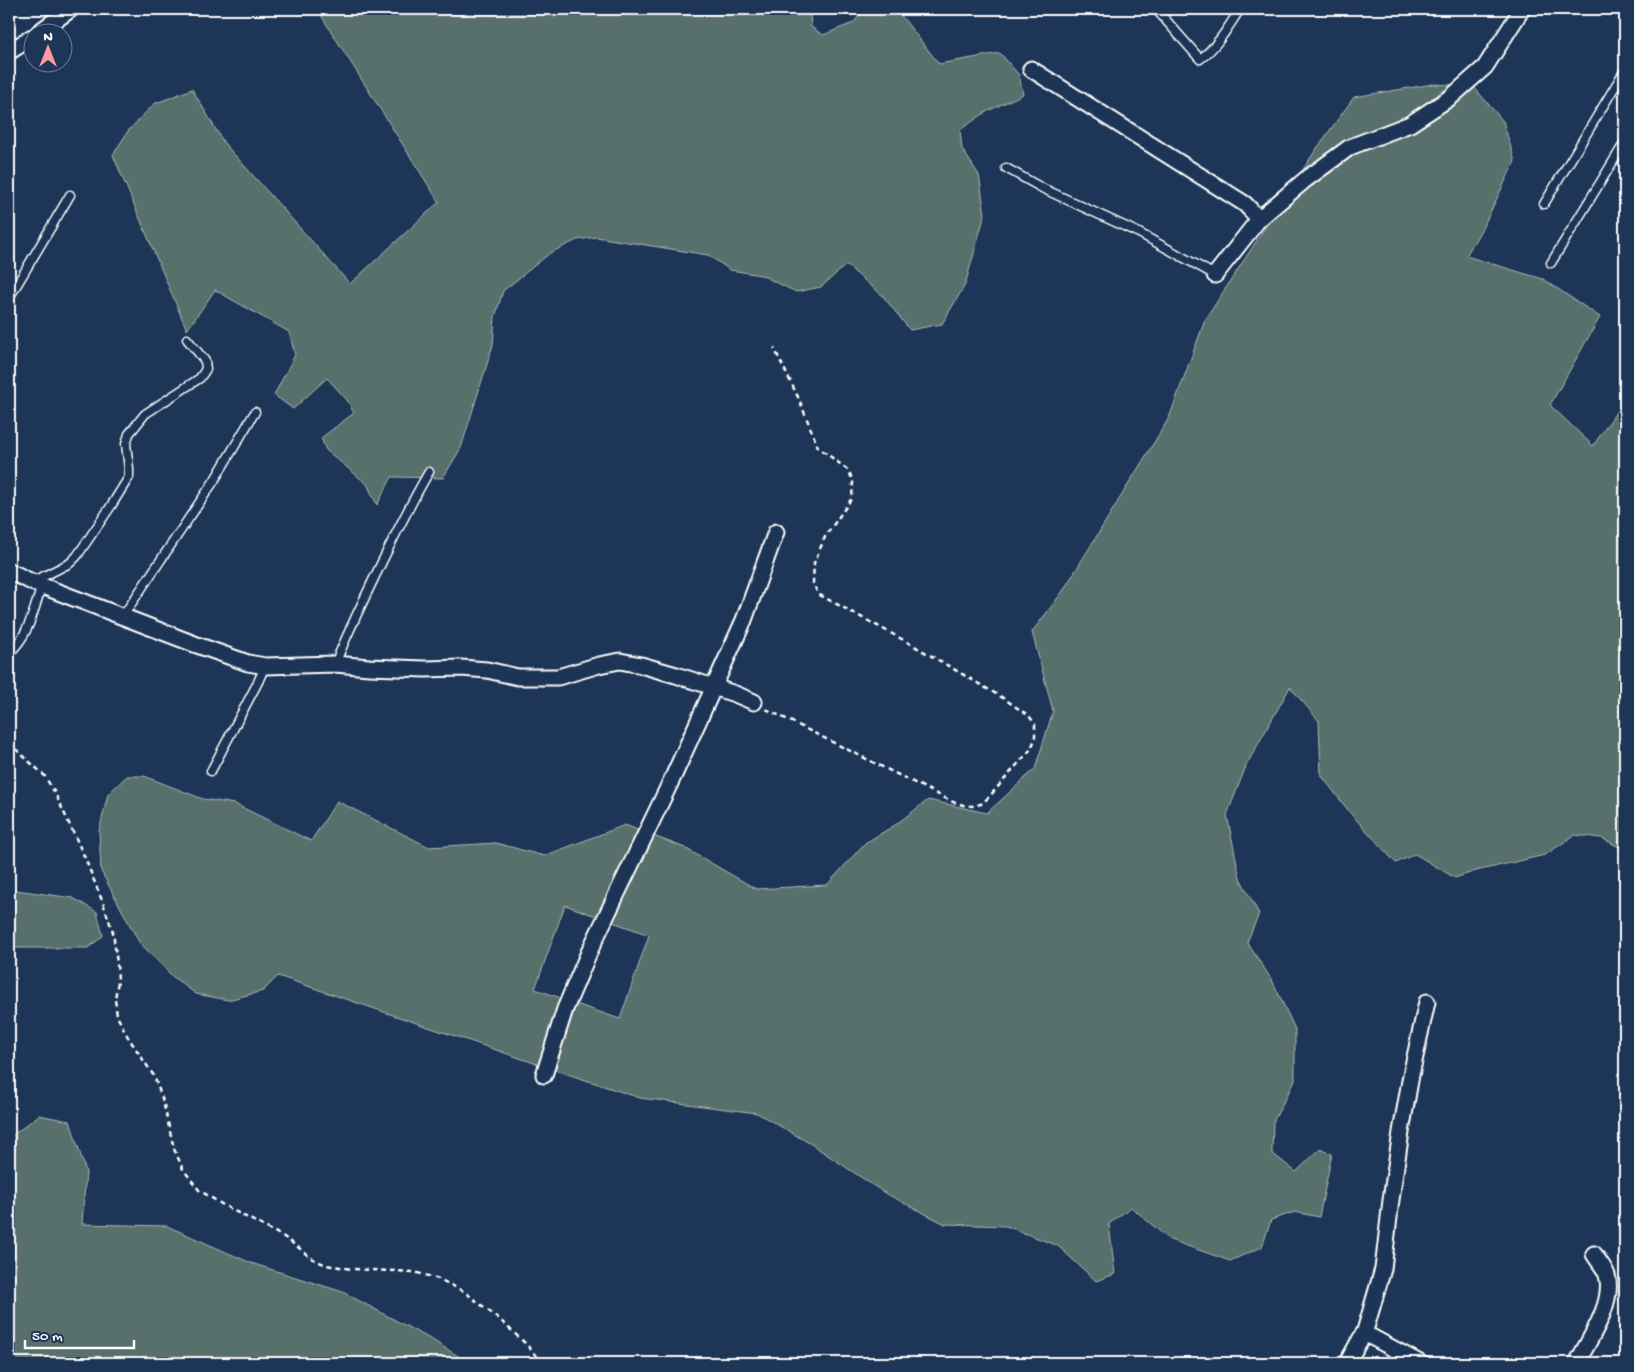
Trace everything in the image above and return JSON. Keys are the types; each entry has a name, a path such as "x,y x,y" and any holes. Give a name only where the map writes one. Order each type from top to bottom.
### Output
{"street":[{"path":"53,22 71,9"},
{"path":"1215,275 1259,219 1305,180 1350,147 1410,124 1451,97 1485,67 1522,9"},
{"path":"9,52 22,44"},
{"path":"1030,69 1245,204 1259,219"},
{"path":"544,1075 565,1009 590,950 674,775 744,620 776,532"},
{"path":"9,571 37,584 204,648 248,663 265,666 335,664 461,668 486,670 518,677 558,677 620,661 641,665 714,687 754,702"},
{"path":"1347,1363 1364,1333 1383,1269 1401,1132 1427,1002"},
{"path":"1577,1363 1601,1317 1608,1294 1607,1276 1594,1254"},
{"path":"1364,1333 1420,1363"}],"lane":[{"path":"1156,9 1200,59 1206,55 1218,40 1240,9"},
{"path":"1544,204 1625,70"},
{"path":"1551,263 1625,142"},
{"path":"1006,168 1042,188 1139,233 1215,275"},
{"path":"9,298 70,196"},
{"path":"9,653 22,640 30,620 37,584 77,556 128,478 129,468 126,444 129,434 145,414 200,378 206,369 205,361 187,339"},
{"path":"123,616 214,481 255,412"},
{"path":"335,664 387,552 415,495 429,472"},
{"path":"211,771 265,666"}],"path":[{"path":"754,702 922,787 962,805 972,806 981,804 988,798 1031,749 1035,739 1035,724 1029,716 1003,698 911,644 818,594 813,583 814,563 826,537 852,498 853,482 849,471 818,447 799,399 774,348"},
{"path":"9,743 44,775 55,793 85,858 113,932 118,981 115,999 117,1016 128,1037 154,1076 163,1101 174,1148 184,1169 199,1190 222,1205 284,1238 311,1258 326,1265 352,1269 414,1272 439,1278 464,1292 499,1319 526,1344 542,1363"}],"green space":[{"path":"317,9 482,9 484,11 495,9 812,9 810,10 811,27 823,35 853,23 865,9 896,9 939,64 1000,53 1019,75 1023,94 986,112 960,130 962,149 979,175 985,214 965,285 942,324 910,330 882,295 846,265 821,287 796,292 761,275 730,270 708,255 596,237 577,240 550,253 503,291 495,317 493,345 461,448 443,478 392,477 377,505 367,484 326,450 321,438 354,413 347,400 327,378 293,409 274,395 295,355 289,332 215,290 187,330 113,155 128,131 154,104 192,89 224,143 350,284 439,202"},
{"path":"1433,84 1473,86 1503,121 1515,161 1485,223 1466,256 1543,279 1600,317 1550,405 1593,446 1625,399 1625,850 1601,838 1575,835 1545,855 1476,871 1455,878 1415,854 1396,863 1351,814 1321,775 1319,721 1290,687 1246,766 1227,815 1240,878 1259,914 1247,942 1273,982 1295,1029 1295,1080 1273,1122 1272,1153 1296,1172 1320,1149 1332,1154 1319,1217 1295,1212 1271,1220 1262,1247 1230,1261 1170,1240 1131,1207 1109,1224 1115,1274 1096,1281 1058,1246 1006,1226 945,1224 883,1192 811,1144 757,1113 640,1098 552,1069 573,1003 620,1019 649,935 565,905 535,989 561,998 540,1065 278,976 263,991 228,1000 196,994 173,977 139,942 101,871 99,831 108,794 127,776 144,776 203,799 235,804 311,841 337,801 429,847 496,843 544,856 625,825 685,848 756,889 827,885 865,843 895,825 928,800 987,813 1035,769 1053,711 1032,632 1063,591 1169,418 1205,320 1315,151 1354,97"},
{"path":"9,889 73,898 97,912 103,936 88,948 9,948"},
{"path":"39,1115 70,1121 86,1172 82,1224 167,1226 251,1263 343,1292 434,1341 469,1363 9,1363 9,1329 14,1304 13,1233 9,1204 9,1138"}]}
